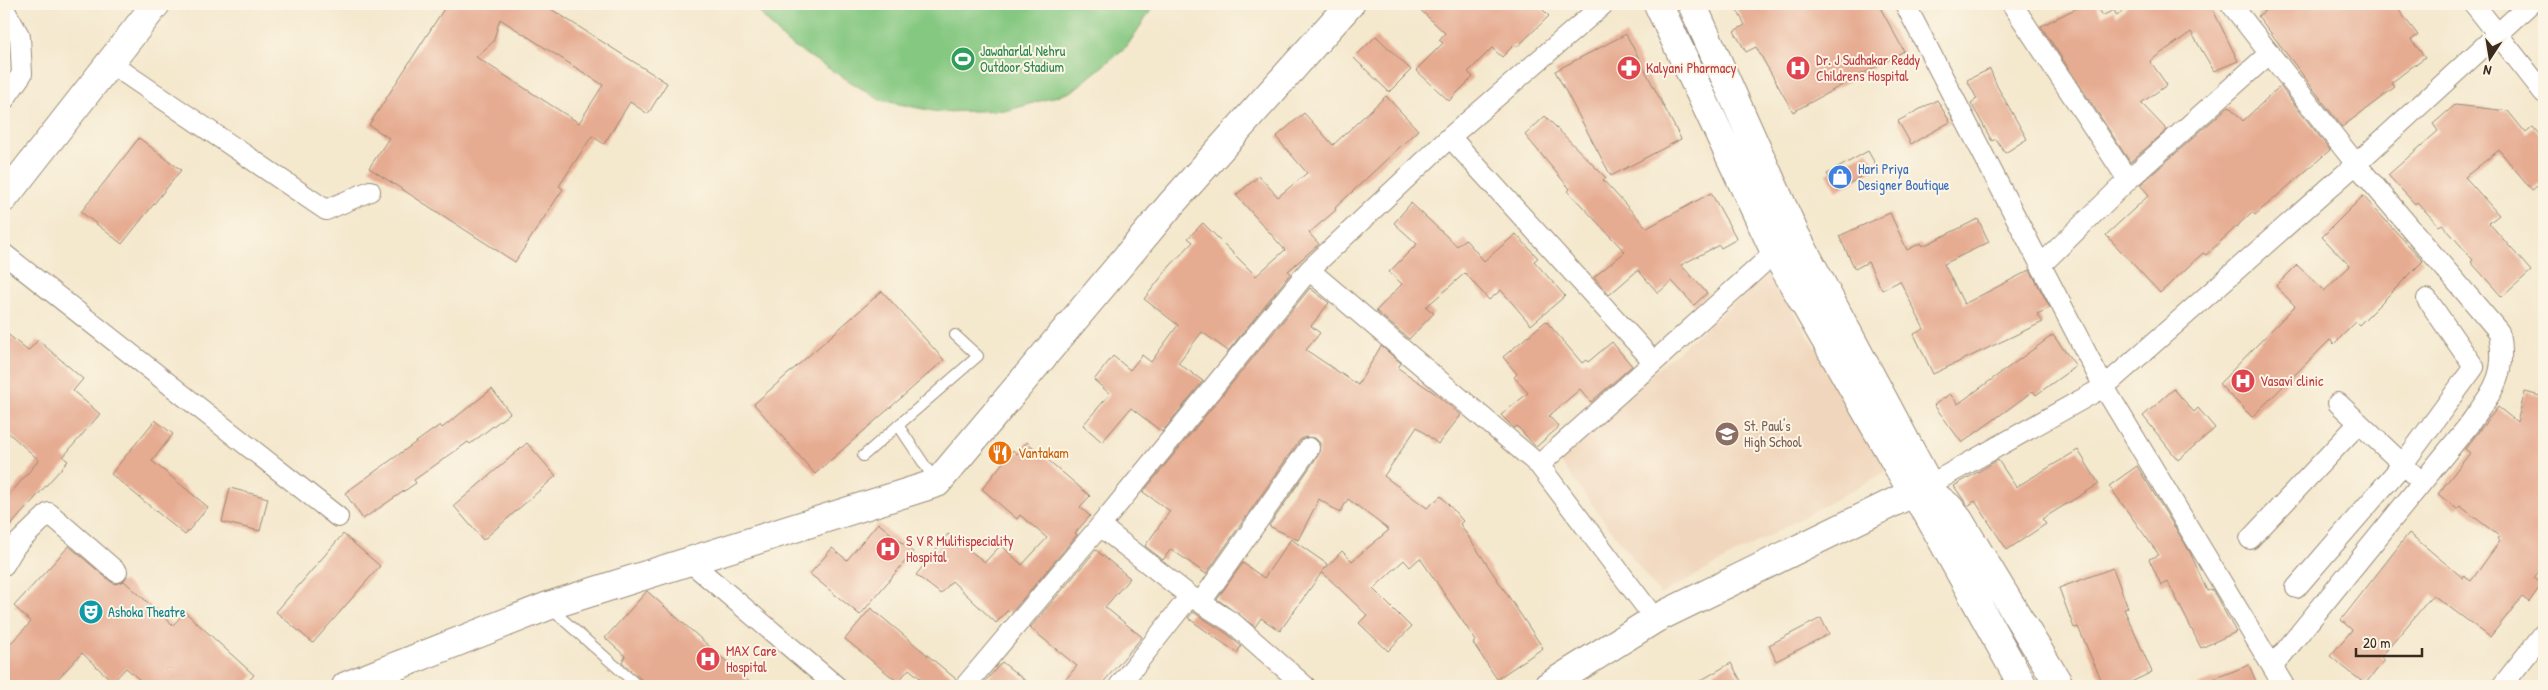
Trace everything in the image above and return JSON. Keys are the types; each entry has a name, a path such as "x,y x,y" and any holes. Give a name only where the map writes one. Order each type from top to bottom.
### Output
{"street":[{"path":"4,198 156,4"},
{"path":"346,686 548,606 937,483 1172,203 1350,4"},
{"path":"966,686 1100,526 1309,270 1450,137 1604,4"},
{"path":"1658,4 1775,252 1921,489 1935,496 1959,520 2060,686"},
{"path":"1692,4 1795,234 1921,489 1927,513 2023,686"},
{"path":"1905,4 2104,387 2284,686"},
{"path":"2012,4 2128,180"},
{"path":"2231,4 2356,164 2499,332 2503,355 2497,384 2468,426 2273,666"},
{"path":"2474,4 2544,92"},
{"path":"1548,686 1655,619 1921,489 2104,387 2356,164 2530,4"},
{"path":"4,9 20,37 22,74 4,100"},
{"path":"2041,265 2128,180 2270,53"},
{"path":"110,63 326,210 370,191"},
{"path":"1450,137 1654,362"},
{"path":"1539,465 1795,234"},
{"path":"4,254 338,517"},
{"path":"1309,270 1539,465 1655,619"},
{"path":"2296,588 2403,464 2474,367 2427,299"},
{"path":"2338,403 2422,482"},
{"path":"2250,539 2359,423"},
{"path":"1119,686 1195,599 1309,448"},
{"path":"4,565 16,545 49,513 118,572"},
{"path":"1100,526 1195,599 1233,623 1305,686"},
{"path":"689,562 836,686"},
{"path":"2502,686 2544,633"}],"lane":[{"path":"863,456 978,356 956,335"},
{"path":"898,425 937,483"},
{"path":"548,606 638,686"}],"shaded area":[{"name":"St. Paul's High School","path":"1769,273 1891,469 1660,595 1558,459 1612,408"}],"green space":[{"name":"Jawaharlal Nehru Outdoor Stadium","path":"752,4 1155,4 1127,46 1071,92 1009,110 938,112 880,100 786,42"}],"building":[{"path":"447,4 543,4 667,83 648,114 630,102 604,144 592,136 559,186 563,189 515,262 369,168 389,138 369,125","holes":["500,19 603,85 579,123 476,57 493,42"]},
{"path":"1414,4 1537,4 1549,16 1517,47 1514,45 1502,57 1492,48 1468,72 1473,77 1449,101 1416,70 1443,43 1439,40 1445,33"},
{"path":"1734,4 1878,4 1904,51 1793,112 1756,47 1746,52 1734,31 1745,25"},
{"path":"2085,4 2095,4 2102,16 2114,10 2117,16 2130,4 2210,4 2238,61 2214,71 2191,32 2150,61 2167,85 2141,103 2167,130 2130,162 2041,26"},
{"path":"2274,4 2394,4 2418,35 2411,40 2425,57 2391,83 2395,87 2342,127 2258,16"},
{"path":"1626,34 1681,139 1611,176 1555,71"},
{"path":"1376,36 1411,70 1389,92 1354,58"},
{"path":"1990,69 1997,86 2027,139 2005,153 1996,139 1992,141 1971,103 1977,99 1967,80"},
{"path":"2280,86 2330,150 2255,215 2252,212 2206,255 2203,253 2160,293 2106,235 2149,195 2140,185 2229,106 2243,121"},
{"path":"1386,96 1418,130 1335,208 1336,210 1309,233 1319,244 1288,271 1291,273 1228,351 1202,332 1178,363 1203,381 1162,432 1131,408 1102,442 1083,425 1110,394 1094,380 1113,356 1130,370 1142,355 1151,362 1178,325 1144,299 1170,266 1193,242 1188,238 1203,223 1256,276 1285,250 1236,195 1259,176 1278,197 1307,173 1276,137 1304,113 1333,145"},
{"path":"1937,100 1950,122 1911,144 1898,121"},
{"path":"2455,105 2508,111 2526,133 2533,127 2544,140 2544,181 2532,190 2499,150 2465,177 2499,215 2489,223 2531,271 2502,297 2471,262 2473,260 2442,224 2439,226 2388,175 2438,131 2433,124"},
{"path":"1545,116 1606,178 1603,180 1647,228 1711,193 1737,239 1721,248 1719,245 1681,265 1707,293 1694,305 1672,281 1658,293 1638,270 1609,295 1594,277 1625,252 1568,191 1570,189 1525,135"},
{"path":"139,138 181,170 122,244 81,212"},
{"path":"1868,151 1877,167 1837,191 1827,174"},
{"path":"2363,196 2423,261 2359,325 2356,322 2334,344 2330,340 2252,417 2219,384 2295,306 2276,286 2297,265 2324,291 2350,266 2322,237"},
{"path":"1411,203 1457,246 1465,239 1484,261 1516,234 1538,258 1534,261 1565,296 1531,325 1501,290 1489,300 1465,273 1426,307 1434,313 1409,339 1376,311 1402,284 1389,272 1417,244 1394,223"},
{"path":"1890,213 1907,250 1921,243 1923,246 1978,219 1989,242 1944,264 1964,304 2030,270 2050,308 2037,314 2043,322 1933,374 1914,334 1924,329 1900,281 1882,290 1868,262 1855,269 1839,236"},
{"path":"1310,288 1329,303 1311,326 1320,333 1306,350 1358,385 1381,346 1401,363 1398,368 1433,392 1461,415 1438,444 1417,427 1384,476 1427,508 1441,496 1463,521 1460,524 1543,648 1497,679 1473,643 1476,641 1420,558 1410,567 1404,560 1373,589 1411,627 1388,651 1359,623 1367,615 1322,572 1280,631 1261,618 1255,627 1217,599 1243,563 1264,578 1291,539 1327,564 1323,571 1342,551 1352,561 1389,530 1348,499 1340,513 1319,499 1298,540 1269,526 1319,454 1320,443 1315,438 1304,437 1299,441 1206,574 1171,549 1163,560 1145,546 1170,511 1143,492"},
{"path":"882,291 944,360 815,474 754,404"},
{"path":"1546,321 1582,363 1586,360 1588,362 1612,342 1632,366 1591,402 1580,389 1549,416 1559,427 1536,447 1517,426 1514,428 1501,415 1528,393 1514,377 1517,374 1503,357"},
{"path":"4,331 28,351 38,340 83,379 73,391 100,414 63,457 68,461 4,533 4,501 39,460 4,429"},
{"path":"2053,335 2076,366 2036,395 2033,391 1962,443 1934,405 1950,394 1958,404"},
{"path":"492,389 510,413 470,444 468,442 414,480 416,483 363,519 345,493 440,425 442,428"},
{"path":"2174,389 2194,412 2198,408 2215,428 2178,460 2143,416"},
{"path":"2525,392 2544,397 2544,564 2534,578 2542,584 2529,602 2522,597 2490,637 2433,595 2381,657 2385,660 2365,684 2330,656 2352,630 2341,620 2409,533 2463,578 2464,576 2471,581 2500,541 2497,539 2499,536 2460,506 2457,509 2438,494 2470,453 2465,449 2498,407 2517,422"},
{"path":"155,420 173,434 152,461 208,507 185,535 111,474"},
{"path":"1027,442 1090,496 1080,507 1090,516 1075,533 1077,535 1011,613 1008,610 996,623 952,581 941,594 916,575 948,534 985,562 1001,545 1022,565 1047,538 1020,515 1017,519 982,489 1013,450 1017,454"},
{"path":"527,443 556,476 483,540 454,506"},
{"path":"2078,450 2099,484 2042,519 2046,524 2007,550 1975,501 1968,506 1954,486 1998,460 2016,487"},
{"path":"2137,466 2190,552 2207,591 2212,589 2236,632 2201,648 2168,582 2161,585 2149,559 2159,555 2109,486"},
{"path":"230,488 268,498 260,531 222,522"},
{"path":"878,523 913,552 860,615 810,574 832,548 847,560"},
{"path":"343,534 380,566 313,643 276,612"},
{"path":"69,546 110,581 115,584 124,581 173,625 185,612 254,675 244,686 147,686 126,668 113,682 82,653 51,686 4,686 4,650 31,622 14,606"},
{"path":"1096,550 1130,578 1105,607 1142,637 1100,686 1060,686 1077,666 1030,628"},
{"path":"2113,568 2128,608 2124,609 2152,672 2123,686 2104,686 2078,627 2074,628 2059,588"},
{"path":"647,591 754,686 645,686 643,681 622,662 625,656 605,638"},
{"path":"871,608 956,679 953,686 930,686 909,669 898,682 845,639"},
{"path":"1193,612 1226,633 1241,646 1237,653 1188,618"},
{"path":"1821,618 1829,634 1776,661 1769,645"},
{"path":"1002,662 1032,686 981,686"},
{"path":"1731,663 1744,686 1691,686"},
{"path":"2249,665 2258,686 2198,686 2198,685"}],"place":[{"name":"Jawaharlal Nehru Outdoor Stadium","path":"963,59"},
{"name":"Kalyani Pharmacy","path":"1629,68"},
{"name":"Dr. J Sudhakar Reddy Childrens Hospital","path":"1798,68"},
{"name":"Hari Priya Designer Boutique","path":"1840,177"},
{"name":"Vasavi clinic","path":"2243,381"},
{"name":"St. Paul's High School","path":"1727,434"},
{"name":"Vantakam","path":"1000,453"},
{"name":"S V R Mulitispeciality Hospital","path":"888,549"},
{"name":"Ashoka Theatre","path":"91,612"},
{"name":"MAX Care Hospital","path":"708,659"}]}
